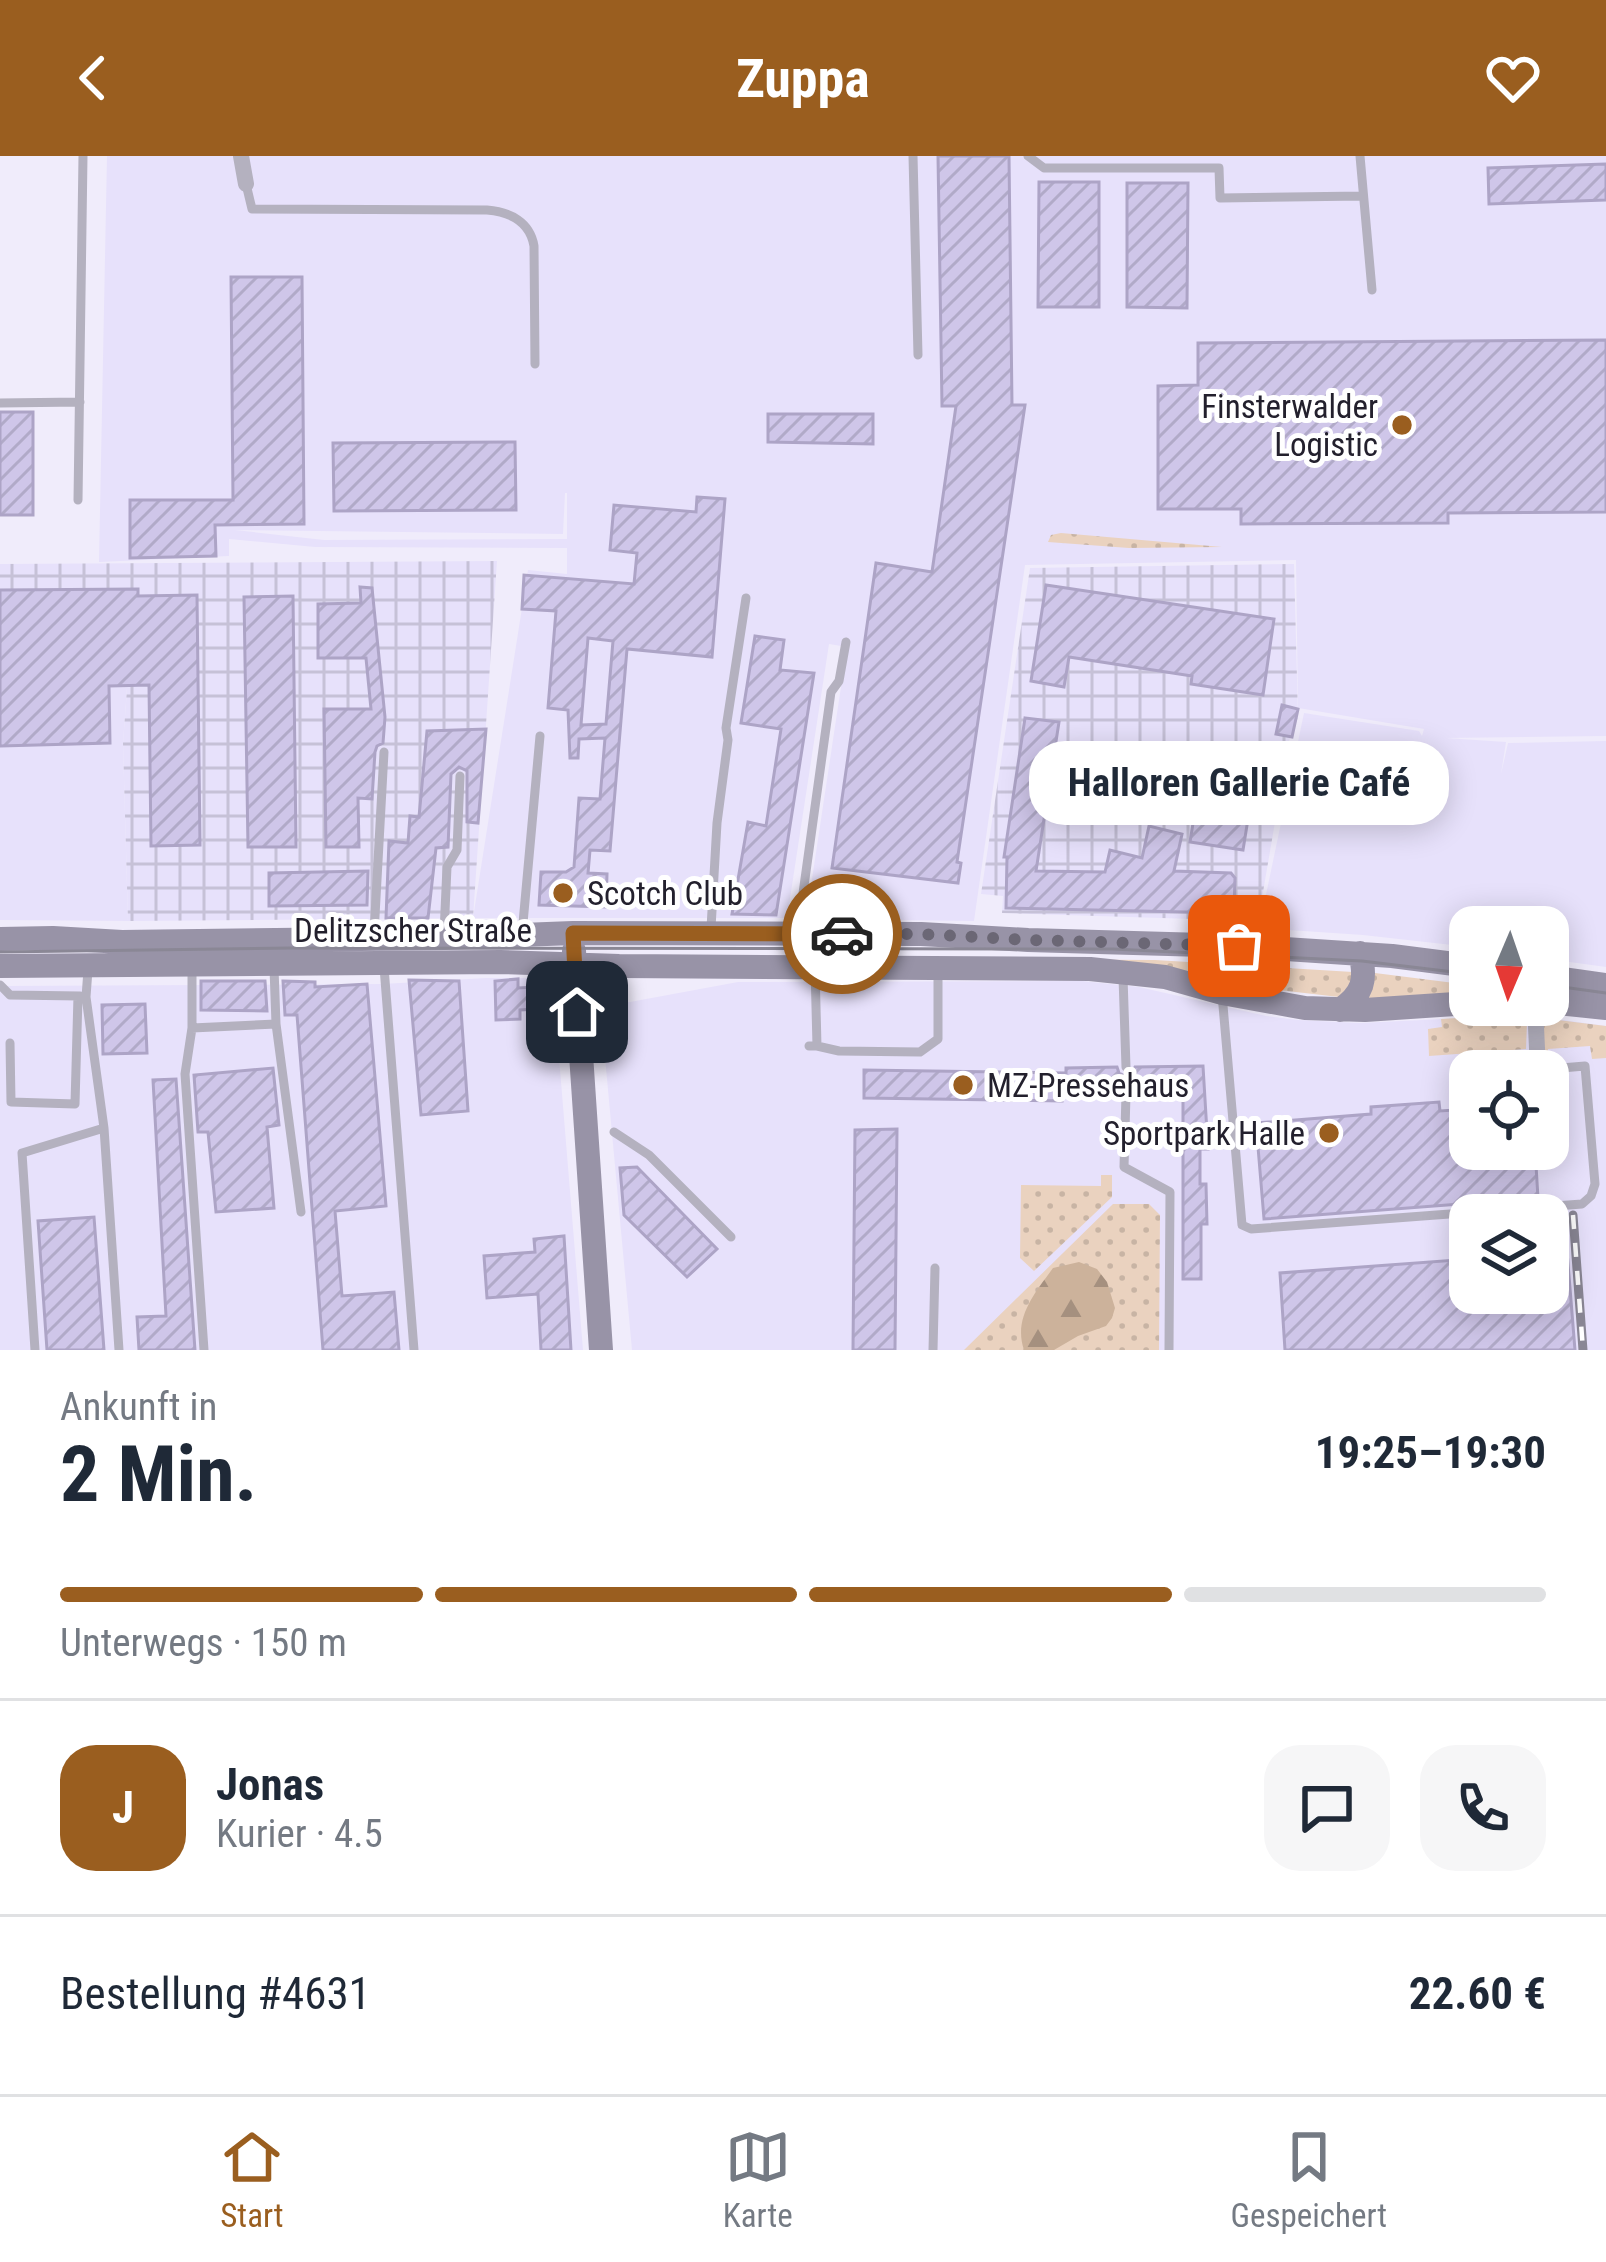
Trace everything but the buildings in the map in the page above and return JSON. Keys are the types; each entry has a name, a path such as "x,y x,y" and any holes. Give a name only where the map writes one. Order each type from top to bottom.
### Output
{"main road":[{"name":"Delitzscher Straße","path":"0,966 274,962 445,938 573,933 921,934 1360,953 1449,963"},
{"path":"573,933 601,1350"},
{"name":"Delitzscher Straße","path":"0,939 379,950 574,964 1124,971 1288,1006 1340,1010 1449,1004"},
{"path":"1340,1010 1362,988 1360,953"},
{"path":"1569,980 1606,985"},
{"path":"1569,1004 1606,1008"}],"street":[{"path":"241,156 246,184"}],"lane":[{"path":"78,500 83,156"},
{"path":"914,156 918,355"},
{"path":"1028,156 1044,168 1148,161 1219,168 1220,198 1364,196"},
{"path":"1360,156 1372,290"},
{"path":"246,184 251,209 487,211 524,224 534,246 535,364"},
{"path":"0,403 80,402"},
{"path":"711,933 726,728 746,598"},
{"path":"797,934 831,692 839,681 846,642"},
{"path":"522,934 540,736"},
{"path":"385,752 379,950 414,1350"},
{"path":"445,938 447,867 457,850 460,776"},
{"path":"274,962 276,1024 301,1212"},
{"path":"191,963 192,1028 185,1074 204,1350"},
{"path":"10,1043 11,1102 76,1104 88,965"},
{"path":"815,967 813,1046 920,1052 938,1039 938,968"},
{"path":"1124,971 1126,1067"},
{"path":"0,985 10,995 82,996"},
{"path":"1222,993 1243,1225 1251,1229 1582,1204 1595,1184 1585,1066 1569,1067"},
{"path":"82,996 104,1128 118,1350"},
{"path":"192,1028 276,1024"},
{"path":"1126,1094 1124,1167 1170,1192 1169,1350"},
{"path":"35,1350 22,1153 104,1128"},
{"path":"614,1132 650,1155 730,1238"},
{"path":"933,1350 935,1268"}],"shaded area":[{"path":"107,156 1606,156 1606,736 1446,738 1506,742 1501,774 1508,743 1606,741 1606,967 1569,962 1569,906 1449,906 1449,945 1259,928 1304,713 1419,731 1422,736 1424,729 1298,708 1296,560 1025,565 974,921 806,919 847,647 829,644 787,918 473,918 528,570 567,574 567,548 315,547 229,539 229,556 99,562","holes":["567,493 567,539 324,540 235,530 563,534"]},
{"path":"1051,535 1222,547 1129,548 1048,542"},
{"path":"497,561 473,918 128,921 123,743 127,689 0,691 0,564"},
{"path":"1294,564 1298,717 1289,741 1258,921 1002,913 1003,896 981,894 1030,568"},
{"path":"127,688 123,743 128,921 0,920 0,691"},
{"path":"938,959 1155,960 1353,972 1354,981 1339,997 1253,987 1192,973"},
{"path":"1375,973 1449,982 1449,999 1366,1000"},
{"path":"543,978 553,984 583,1350 0,1350 0,986 383,984"},
{"path":"1082,981 1139,987 1298,1020 1449,1019 1449,1026 1569,1026 1569,1021 1606,1026 1606,1350 632,1350 600,1003 738,982"},
{"path":"1441,1019 1449,1019 1449,1026 1527,1026 1526,1049 1449,1050 1449,1055 1429,1056 1428,1029 1442,1027"},
{"path":"1569,1021 1606,1026 1606,1058 1592,1059 1590,1046 1543,1050 1542,1026 1569,1026"},
{"path":"1101,1175 1112,1175 1112,1197 1034,1271 1020,1258 1021,1185 1101,1186"},
{"path":"1113,1204 1149,1204 1160,1215 1159,1350 964,1350"}],"green space":[{"path":"1079,1262 1097,1269 1107,1282 1115,1308 1112,1318 1106,1326 1054,1350 1024,1350 1021,1327 1033,1296 1053,1268"}],"tram line":[{"path":"0,952 1113,949 1362,961 1449,971"},
{"path":"1569,988 1606,993"}],"railway":[{"path":"1573,1215 1583,1350"}],"way so far":[{"path":"842,934 1239,946"}],"place":[{"name":"Finsterwalder Logistic","path":"1402,425"},
{"name":"Scotch Club","path":"563,893"},
{"name":"Halloren Gallerie Café","path":"1239,946"},
{"name":"MZ-Pressehaus","path":"963,1085"},
{"name":"Sportpark Halle","path":"1329,1133"}],"route":[{"path":"577,1012 573,933 842,934"}]}
